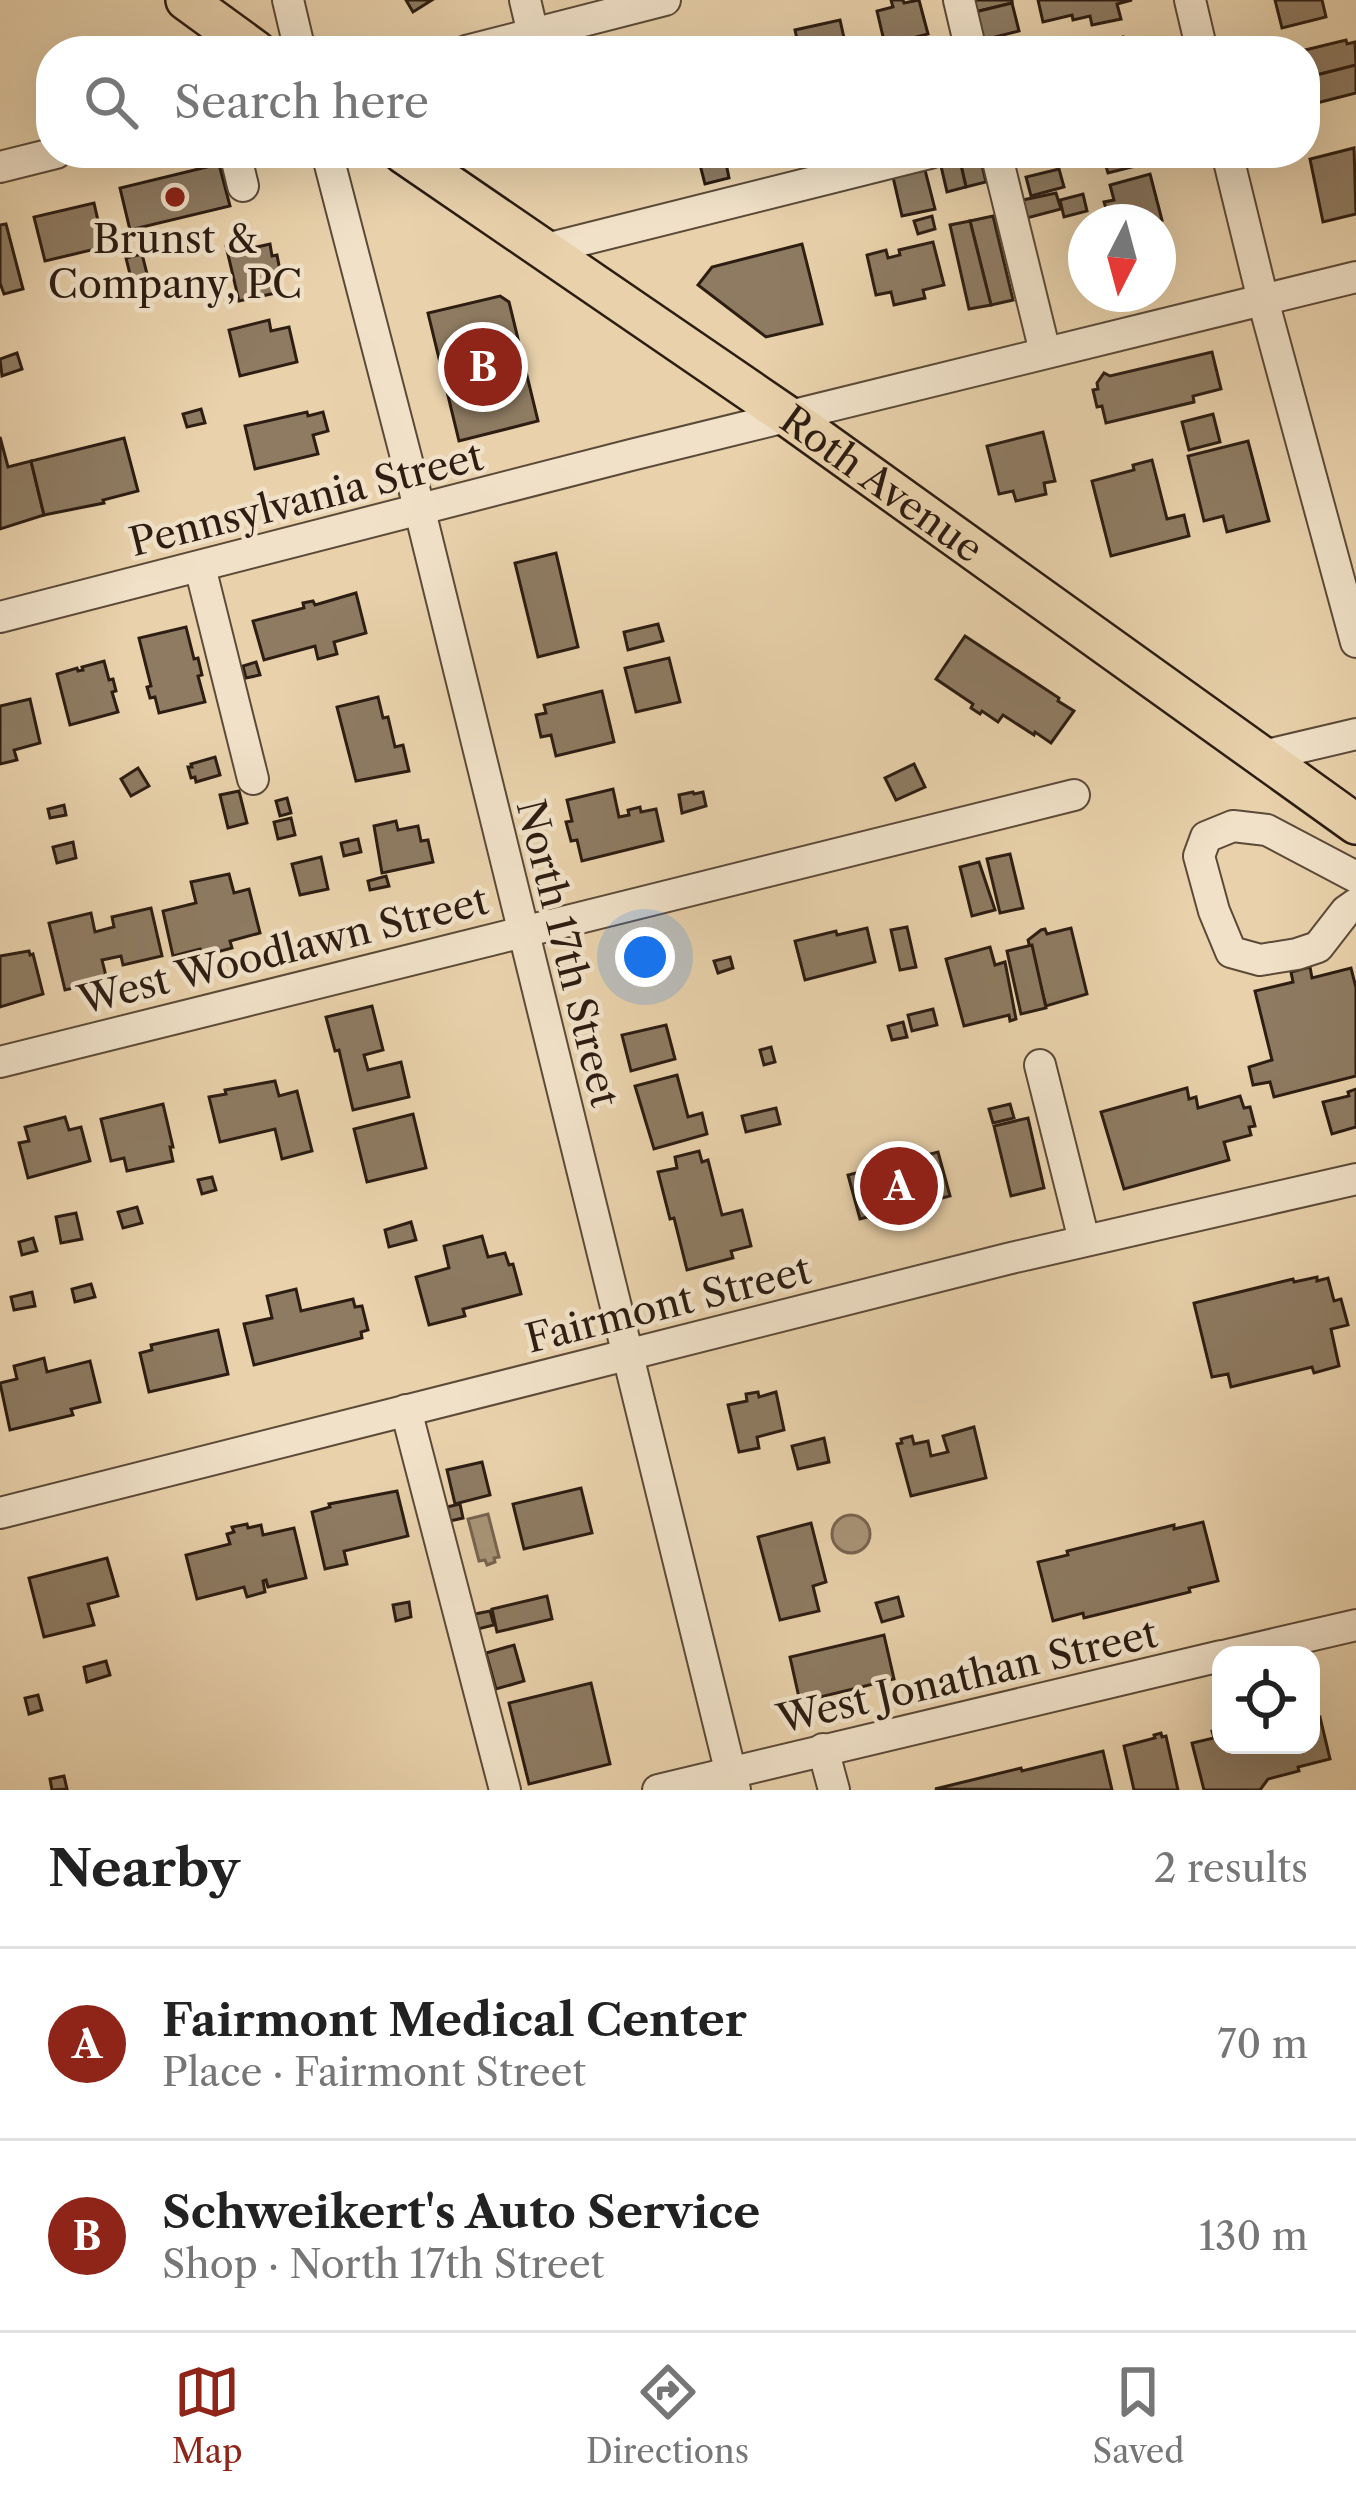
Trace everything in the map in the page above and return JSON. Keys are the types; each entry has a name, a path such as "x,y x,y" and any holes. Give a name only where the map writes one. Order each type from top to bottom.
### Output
{"main road":[{"path":"186,0 235,36"},
{"name":"Roth Avenue","path":"426,168 788,416 1356,824"}],"street":[{"path":"288,0 297,36"},
{"path":"525,0 533,34"},
{"path":"525,36 665,0"},
{"path":"958,0 967,36"},
{"path":"1190,0 1198,36"},
{"path":"0,167 36,158"},
{"path":"239,168 243,186"},
{"name":"North 17th Street","path":"330,168 420,511 733,1781"},
{"path":"547,249 870,168"},
{"path":"1000,168 1045,352"},
{"path":"1231,168 1356,642"},
{"name":"Pennsylvania Street","path":"0,616 631,454 1356,278"},
{"path":"200,567 254,779"},
{"path":"1263,756 1356,734"},
{"name":"West Woodlawn Street","path":"0,1062 1074,795"},
{"path":"1356,877 1267,830 1233,826 1206,837 1198,856 1231,952 1260,960 1318,947 1356,904"},
{"path":"1040,1065 1084,1240"},
{"name":"Fairmont Street","path":"0,1513 1084,1240 1356,1180"},
{"path":"406,1410 506,1790"},
{"name":"West Jonathan Street","path":"1267,1646 1356,1625"},
{"name":"West Jonathan Street","path":"658,1790 733,1781 823,1749 1212,1659"},
{"path":"823,1749 834,1790"}],"shaded area":[{"path":"488,1514 499,1557 487,1565 479,1561 468,1519"},
{"path":"851,1515 864,1521 870,1534 864,1547 851,1553 838,1547 832,1534 838,1521"}],"building":[{"path":"406,0 432,0 413,12"},
{"path":"891,0 919,0 928,34 883,36 877,11 893,7"},
{"path":"972,0 1012,0 1012,3 975,12"},
{"path":"1038,0 1132,0 1117,4 1121,19 1092,25 1090,16 1043,22"},
{"path":"1275,0 1322,0 1326,17 1282,28"},
{"path":"1012,3 1019,31 982,36 975,12"},
{"path":"840,20 844,36 796,36 795,30"},
{"path":"1355,42 1356,65 1320,74 1320,46"},
{"path":"1356,65 1356,93 1320,102 1320,74"},
{"path":"1354,148 1356,214 1323,222 1312,168 1320,168 1320,156"},
{"name":"Brunst & Company, PC","path":"220,168 230,206 130,230 120,188"},
{"path":"701,168 727,168 729,178 705,184"},
{"path":"941,168 962,168 966,187 947,192"},
{"path":"962,168 983,168 986,182 966,187"},
{"path":"1059,169 1064,187 1031,196 1026,177"},
{"path":"925,170 935,209 902,216 893,177"},
{"path":"1150,174 1158,204 1105,204 1114,200 1110,185"},
{"path":"1056,193 1061,209 1027,218 1023,200"},
{"path":"1083,194 1085,204 1068,204 1064,217 1060,200"},
{"path":"94,203 104,247 45,261 34,217"},
{"path":"932,216 935,229 918,234 914,221"},
{"path":"993,216 1013,300 991,305 970,221"},
{"path":"970,221 991,305 969,309 950,225"},
{"path":"6,224 23,289 4,294 0,225"},
{"path":"246,241 248,249 270,244 272,256 277,255 280,292 239,301 226,246"},
{"path":"933,242 944,285 923,290 925,298 894,305 891,292 876,295 867,255 886,250 888,258 900,255 899,250"},
{"path":"802,244 822,324 766,337 698,285 712,267"},
{"path":"142,254 147,274 131,278 126,258"},
{"path":"500,296 509,302 538,421 459,441 428,313"},
{"path":"269,320 271,331 289,327 297,362 240,376 229,330"},
{"path":"1212,352 1221,389 1193,396 1194,402 1106,423 1093,390 1098,389 1104,373 1110,376"},
{"path":"17,353 22,369 2,376 0,359"},
{"path":"201,409 205,423 187,427 183,414"},
{"path":"307,412 308,416 323,412 328,431 313,435 318,454 255,469 245,426"},
{"path":"1213,414 1220,442 1189,450 1182,422"},
{"path":"1043,432 1055,481 1044,483 1046,494 1016,501 1013,491 999,494 987,446"},
{"path":"0,437 8,467 31,461 44,515 0,529"},
{"path":"124,438 138,491 44,515 31,461"},
{"path":"1248,441 1269,521 1227,532 1223,516 1204,521 1188,456"},
{"path":"1152,460 1167,519 1184,515 1189,536 1111,556 1092,481"},
{"path":"556,553 578,647 538,657 515,563"},
{"path":"356,593 366,633 334,642 337,654 318,659 315,646 264,660 253,621 304,608 303,603 313,601 315,605"},
{"path":"658,624 663,641 628,650 624,632"},
{"path":"186,627 194,659 198,658 205,702 159,713 147,687 151,686 139,638"},
{"path":"965,636 1074,711 1051,743 1003,715 998,722 980,714 936,679"},
{"path":"669,658 680,702 636,712 625,668"},
{"path":"104,661 109,680 113,679 118,712 70,725 57,674"},
{"path":"256,662 260,675 246,678 243,666"},
{"path":"602,691 614,742 556,756 551,735 541,737 536,715 546,713 544,705"},
{"path":"378,697 395,747 403,745 409,771 356,781 337,707"},
{"path":"30,699 40,743 14,750 17,760 0,764 0,706"},
{"path":"215,757 220,775 196,782 191,778 191,764"},
{"path":"914,764 925,787 896,800 885,778"},
{"path":"138,768 149,786 131,796 121,779"},
{"path":"613,789 619,817 640,807 641,812 656,809 663,841 582,861 566,822 572,821 567,800"},
{"path":"239,791 247,823 228,828 220,795"},
{"path":"703,792 706,806 682,813 679,795"},
{"path":"287,798 291,813 280,816 276,801"},
{"path":"64,805 66,815 50,818 48,809"},
{"path":"291,818 295,835 278,839 274,822"},
{"path":"396,821 398,830 418,826 421,841 428,840 433,862 382,873 374,826"},
{"path":"358,839 361,852 344,856 341,843"},
{"path":"73,842 76,858 57,863 53,847"},
{"path":"1010,854 1023,908 1000,913 987,859"},
{"path":"321,857 328,889 300,895 292,864"},
{"path":"979,862 995,910 972,916 960,867"},
{"path":"229,874 234,893 249,889 260,933 230,941 232,948 202,956 200,949 173,956 163,911 196,903 191,882"},
{"path":"386,876 389,886 370,890 368,881"},
{"path":"151,908 162,956 123,965 121,956 102,960 107,980 65,990 49,923 91,913 95,932 114,927 112,917"},
{"path":"907,927 916,967 900,970 891,930"},
{"path":"867,928 875,962 805,980 795,941"},
{"path":"1071,928 1087,994 1046,1006 1028,940 1041,930 1047,934"},
{"path":"1032,945 1046,1008 1021,1014 1007,951"},
{"path":"990,947 995,965 1005,962 1016,1019 1010,1021 1009,1015 964,1026 946,959"},
{"path":"29,951 43,994 0,1007 0,956"},
{"path":"730,957 733,968 718,973 714,961"},
{"path":"1310,967 1312,978 1351,968 1356,988 1356,1076 1274,1097 1270,1082 1253,1085 1249,1067 1272,1060 1255,991 1293,982 1291,972"},
{"path":"372,1006 383,1050 364,1055 368,1070 401,1062 409,1097 353,1110 326,1017"},
{"path":"933,1009 937,1025 912,1031 908,1015"},
{"path":"903,1022 907,1037 892,1040 888,1026"},
{"path":"666,1025 675,1059 631,1071 622,1035"},
{"path":"771,1047 775,1062 764,1065 760,1050"},
{"path":"677,1075 688,1117 702,1113 707,1134 654,1149 635,1086"},
{"path":"275,1081 279,1096 297,1091 312,1151 282,1159 275,1129 220,1142 209,1097"},
{"path":"1187,1088 1198,1108 1240,1096 1244,1108 1250,1107 1255,1126 1249,1127 1251,1135 1224,1142 1229,1160 1124,1189 1101,1112"},
{"path":"1356,1089 1356,1127 1332,1134 1323,1102 1349,1096"},
{"path":"163,1104 173,1161 127,1171 124,1158 111,1161 101,1119"},
{"path":"1010,1104 1014,1118 993,1123 989,1109"},
{"path":"776,1108 780,1124 746,1132 742,1116"},
{"path":"413,1114 426,1168 367,1182 354,1129"},
{"path":"65,1117 69,1130 81,1127 90,1161 28,1178 19,1143 29,1141 25,1127"},
{"path":"1028,1118 1044,1188 1011,1196 994,1126"},
{"path":"699,1151 702,1162 708,1160 722,1215 742,1210 751,1246 731,1251 733,1258 687,1270 658,1172 677,1168 675,1157"},
{"path":"938,1152 950,1196 860,1219 848,1175"},
{"path":"212,1177 216,1190 202,1194 198,1180"},
{"path":"137,1207 142,1223 123,1228 118,1212"},
{"path":"76,1213 82,1239 61,1243 56,1217"},
{"path":"411,1222 416,1240 389,1247 385,1230"},
{"path":"482,1236 488,1257 505,1253 509,1265 513,1264 521,1294 463,1309 465,1316 429,1325 416,1277 449,1268 444,1246"},
{"path":"33,1238 37,1251 22,1255 19,1242"},
{"path":"1317,1277 1317,1281 1328,1278 1334,1301 1341,1299 1348,1325 1331,1329 1339,1366 1314,1373 1312,1367 1231,1387 1228,1374 1212,1377 1194,1303"},
{"path":"91,1284 95,1297 75,1302 72,1289"},
{"path":"296,1289 301,1311 353,1299 355,1307 362,1306 368,1330 361,1332 362,1338 254,1365 244,1324 272,1318 267,1296"},
{"path":"32,1292 35,1306 14,1310 11,1297"},
{"path":"218,1330 228,1374 149,1392 140,1353 152,1350 151,1345"},
{"path":"44,1358 47,1372 90,1361 100,1402 71,1409 73,1415 10,1430 0,1383 17,1379 14,1366"},
{"path":"758,1392 759,1397 776,1392 784,1430 757,1437 759,1448 739,1452 728,1405 747,1401 746,1394"},
{"path":"974,1427 986,1478 911,1496 897,1444 901,1439 912,1436 914,1444 928,1441 931,1456 948,1452 943,1436"},
{"path":"824,1438 829,1462 798,1469 792,1446"},
{"path":"482,1462 490,1495 455,1504 447,1470"},
{"path":"581,1488 592,1533 524,1549 513,1504"},
{"path":"397,1491 408,1536 344,1551 347,1564 325,1569 312,1512 329,1504"},
{"path":"460,1504 463,1518 450,1521 447,1507"},
{"path":"1203,1522 1218,1581 1084,1618 1083,1613 1053,1621 1038,1562 1174,1525 1174,1529"},
{"path":"811,1523 826,1582 813,1586 819,1611 780,1620 758,1537"},
{"path":"247,1524 248,1528 261,1525 263,1535 294,1528 306,1578 268,1587 266,1580 265,1592 247,1597 244,1587 197,1599 186,1555 230,1544 227,1534 234,1532 232,1527"},
{"path":"107,1558 118,1596 88,1604 94,1625 44,1637 29,1578"},
{"path":"547,1596 552,1619 497,1632 492,1609"},
{"path":"898,1597 903,1616 882,1622 876,1603"},
{"path":"409,1602 411,1617 396,1621 393,1605"},
{"path":"490,1611 494,1625 478,1629 475,1614"},
{"path":"884,1635 894,1679 800,1702 790,1657"},
{"path":"514,1645 524,1681 496,1689 486,1653"},
{"path":"106,1661 110,1675 87,1682 84,1667"},
{"path":"591,1683 610,1764 529,1784 509,1703"},
{"path":"38,1695 42,1710 29,1714 25,1698"},
{"path":"1320,1717 1330,1759 1268,1779 1260,1790 1204,1790 1192,1743 1212,1738 1212,1754 1320,1754"},
{"path":"1161,1733 1166,1736 1178,1790 1134,1790 1124,1746"},
{"path":"1103,1751 1112,1790 935,1789 1022,1771"},
{"path":"64,1776 67,1789 52,1790 50,1779"}],"place":[{"name":"Brunst & Company, PC","path":"175,197"},
{"name":"Schweikert's Auto Service","path":"483,367"},
{"name":"Fairmont Medical Center","path":"899,1186"}]}
